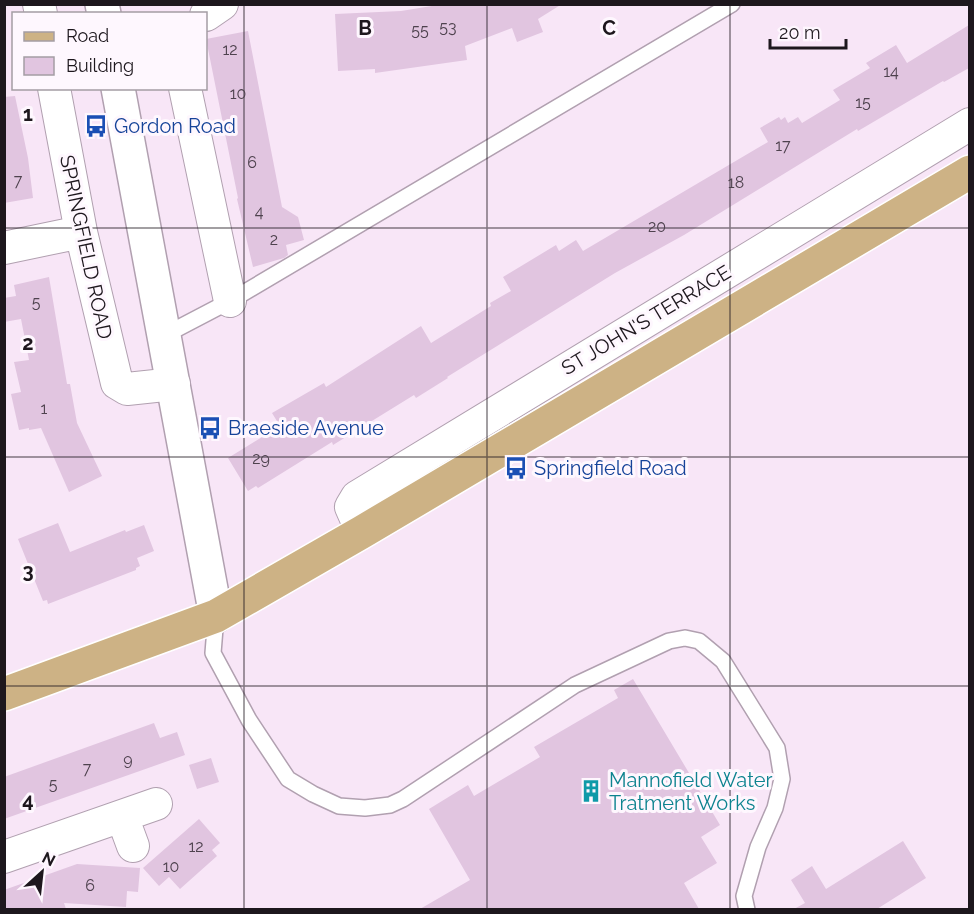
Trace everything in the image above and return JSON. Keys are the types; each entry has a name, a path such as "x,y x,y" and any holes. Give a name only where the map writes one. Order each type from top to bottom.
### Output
{"main road":[{"name":"ST JOHN'S TERRACE","path":"4,694 216,616 969,172"}],"street":[{"path":"207,14 222,4"},
{"name":"SPRINGFIELD ROAD","path":"54,90 81,232 117,383 127,389 174,384"},
{"path":"118,90 216,616"},
{"path":"185,90 230,301"},
{"name":"ST JOHN'S TERRACE","path":"362,532 351,507 357,497 969,124"},
{"path":"4,248 81,232"},
{"path":"4,857 156,804"},
{"path":"122,816 133,846"}],"lane":[{"path":"165,335 230,301 732,4"},
{"path":"216,616 213,653 249,720 288,779 339,806 365,808 390,805 403,800 575,685 669,641 685,638 699,641 723,661 777,748 782,779 775,808 758,847 744,896 747,909"}],"building":[{"path":"444,4 562,4 538,19 543,32 517,42 512,28 465,46 467,60 375,73 375,69 338,71 335,14 401,11"},
{"path":"969,25 969,68 858,131 857,129 684,235 615,273 416,398 414,395 333,445 332,442 258,488 256,486 248,491 228,458 280,426 272,413 324,383 326,387 421,326 431,343 511,291 503,277 556,245 559,251 576,240 583,251 768,142 760,128 779,117 781,120 785,117 788,123 798,117 802,123 840,100 833,90 870,68 866,63 896,45 907,63"},
{"path":"248,31 282,207 298,217 304,240 286,245 288,255 284,258 253,267 237,199 207,39"},
{"path":"15,96 28,158 33,198 4,203 4,97"},
{"path":"49,277 67,384 70,384 77,423 102,476 69,492 41,428 19,430 11,394 21,392 14,362 29,360 21,319 4,322 4,298 16,296 14,285"},
{"path":"58,523 70,552 125,530 126,532 144,525 154,551 137,558 140,566 136,570 48,604 47,600 43,601 18,539"},
{"name":"Mannofield Water Tratment Works","path":"633,679 720,825 701,837 717,863 684,883 699,909 420,909 470,880 429,809 468,785 474,796 540,757 534,747 618,698 614,690"},
{"path":"154,723 160,738 177,732 185,755 4,819 4,777"},
{"path":"211,758 219,782 197,789 189,765"},
{"path":"199,819 220,843 212,850 217,856 180,889 169,877 159,886 143,868"},
{"path":"903,841 926,878 877,909 794,909 805,903 791,880 812,866 826,889"},
{"path":"77,864 140,868 138,892 127,891 126,907 64,903 66,909 4,909 4,890"}],"place":[{"name":"Gordon Road","path":"96,126"},
{"name":"Braeside Avenue","path":"210,428"},
{"name":"Springfield Road","path":"516,468"},
{"name":"Mannofield Water Tratment Works","path":"591,791"}]}
